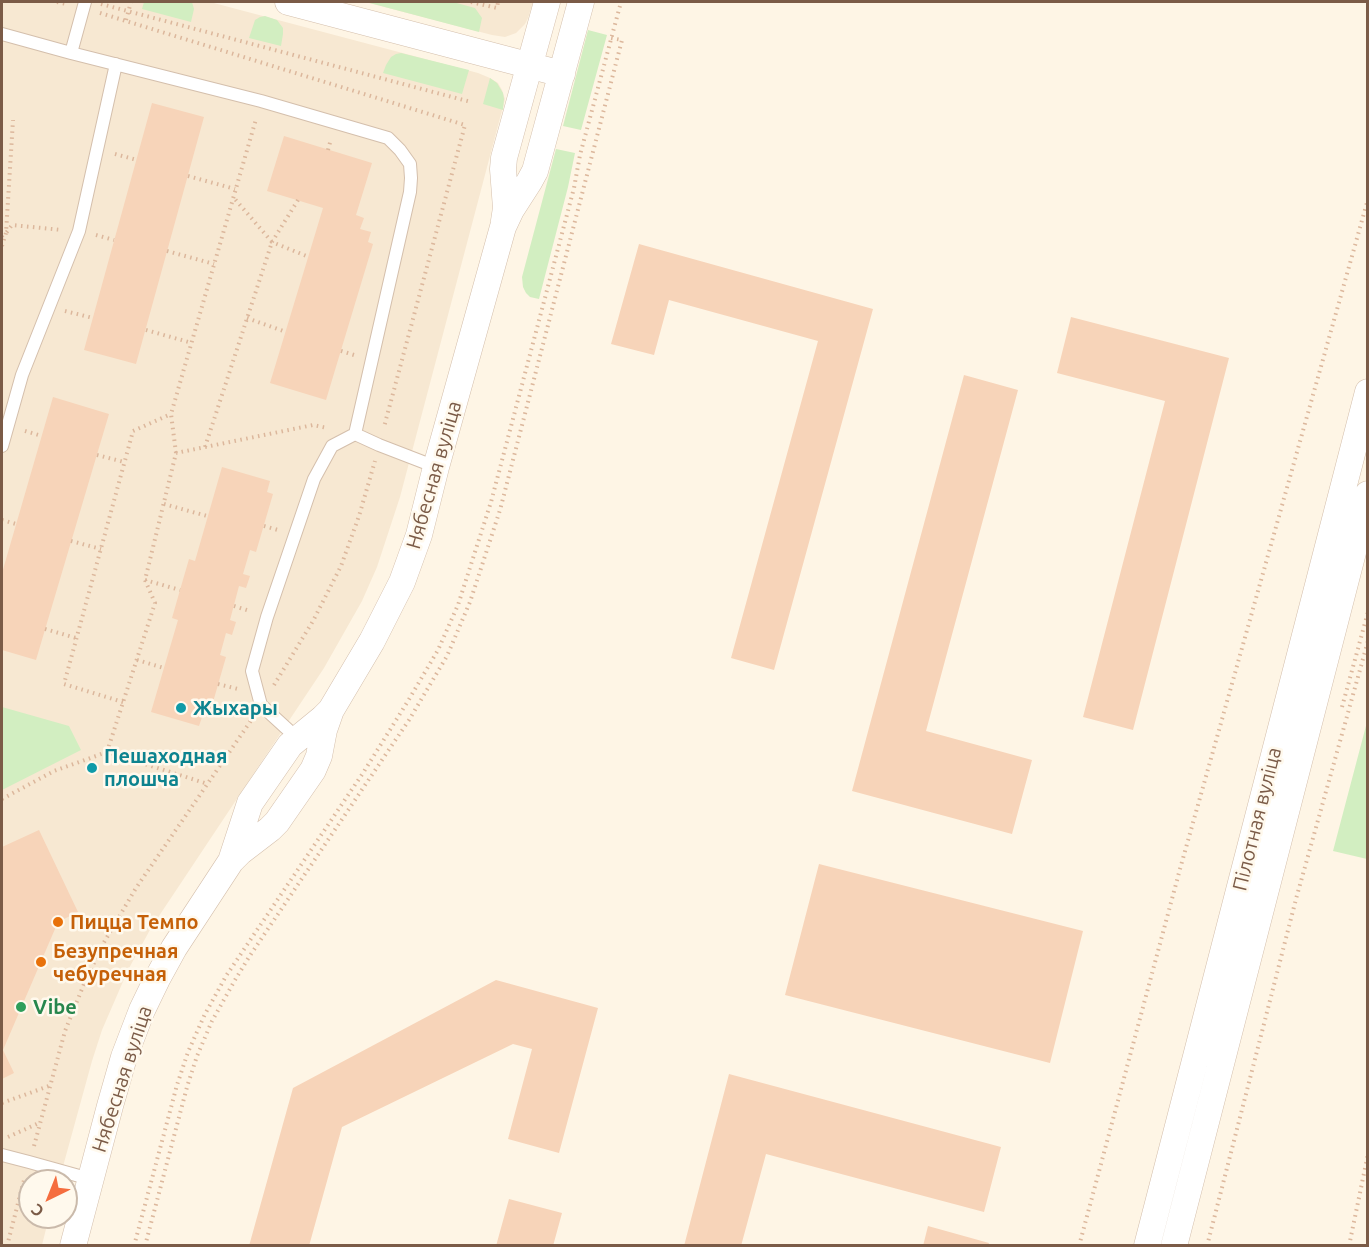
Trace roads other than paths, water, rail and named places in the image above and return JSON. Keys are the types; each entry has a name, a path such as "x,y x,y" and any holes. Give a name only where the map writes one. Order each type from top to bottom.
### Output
{"street":[{"path":"288,2 323,6 562,75"},
{"name":"Нябесная вуліца","path":"72,1245 124,1057 142,1010 169,957 231,861 277,822 313,770 331,710 372,641 402,582 418,535 503,227 506,208 504,158 547,2"},
{"name":"Нябесная вуліца","path":"503,227 535,171 581,2"},
{"name":"Пілотная вуліца","path":"1147,1245 1368,392"},
{"name":"Пілотная вуліца","path":"1174,1245 1368,494"},
{"name":"Нябесная вуліца","path":"231,861 250,803 297,738 331,710"},
{"path":"1240,888 1265,896"}],"lane":[{"path":"71,53 87,4"},
{"path":"2,34 261,100 388,138 410,164 410,192 355,434 332,447 314,479 267,617 252,671 261,705 297,738"},
{"path":"2,446 21,375 79,231 116,64"},
{"path":"355,434 436,466"},
{"path":"2,1155 90,1179"}],"place":[{"name":"Жыхары","path":"181,708"},
{"name":"Пешаходная плошча","path":"92,768"},
{"name":"Пицца Темпо","path":"58,922"},
{"name":"Безупречная чебуречная","path":"41,962"},
{"name":"Vibe","path":"21,1007"}]}
